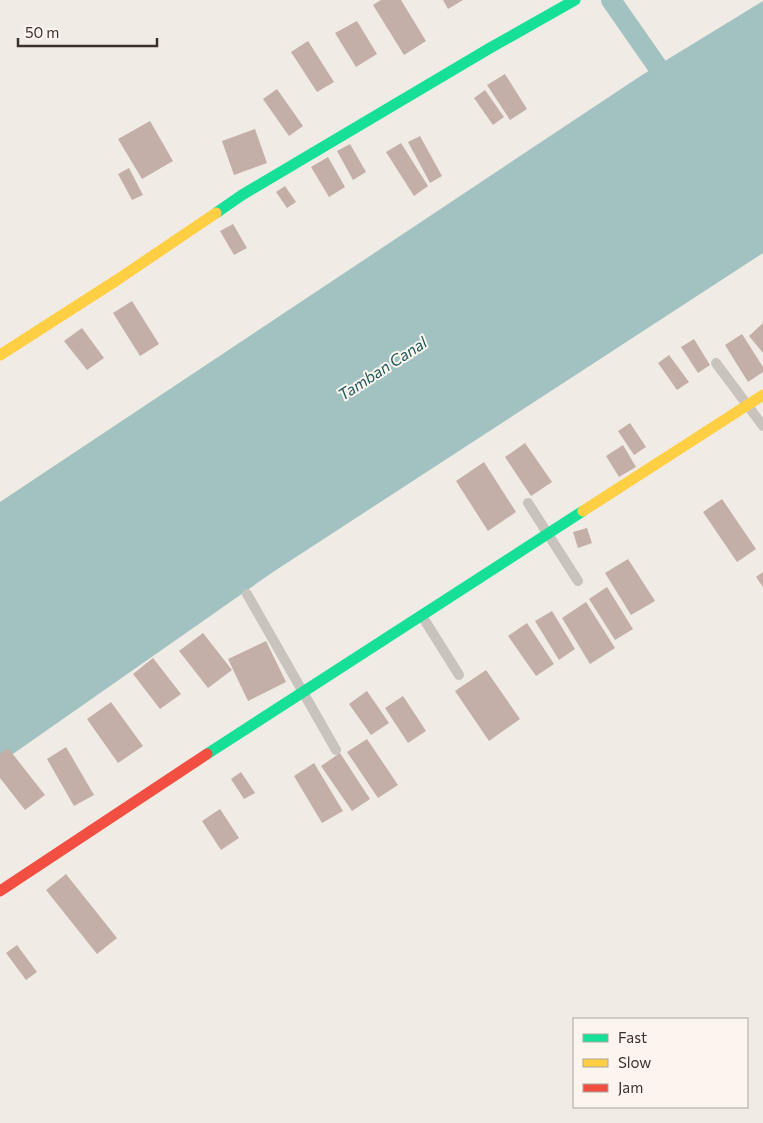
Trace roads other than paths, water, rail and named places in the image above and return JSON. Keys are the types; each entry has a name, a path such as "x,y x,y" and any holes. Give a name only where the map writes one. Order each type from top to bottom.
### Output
{"street":[{"path":"0,355 117,280 242,195 481,53 575,0"},
{"path":"0,891 178,773 763,395"}],"lane":[{"path":"716,364 763,426"},
{"path":"528,503 578,581"},
{"path":"247,594 336,750"},
{"path":"421,616 459,675"}],"water":[{"name":"Tamban Canal","path":"763,1 763,253 273,572 0,763 0,502 642,75"}],"waterway":[{"path":"611,0 657,66 675,87"}]}
